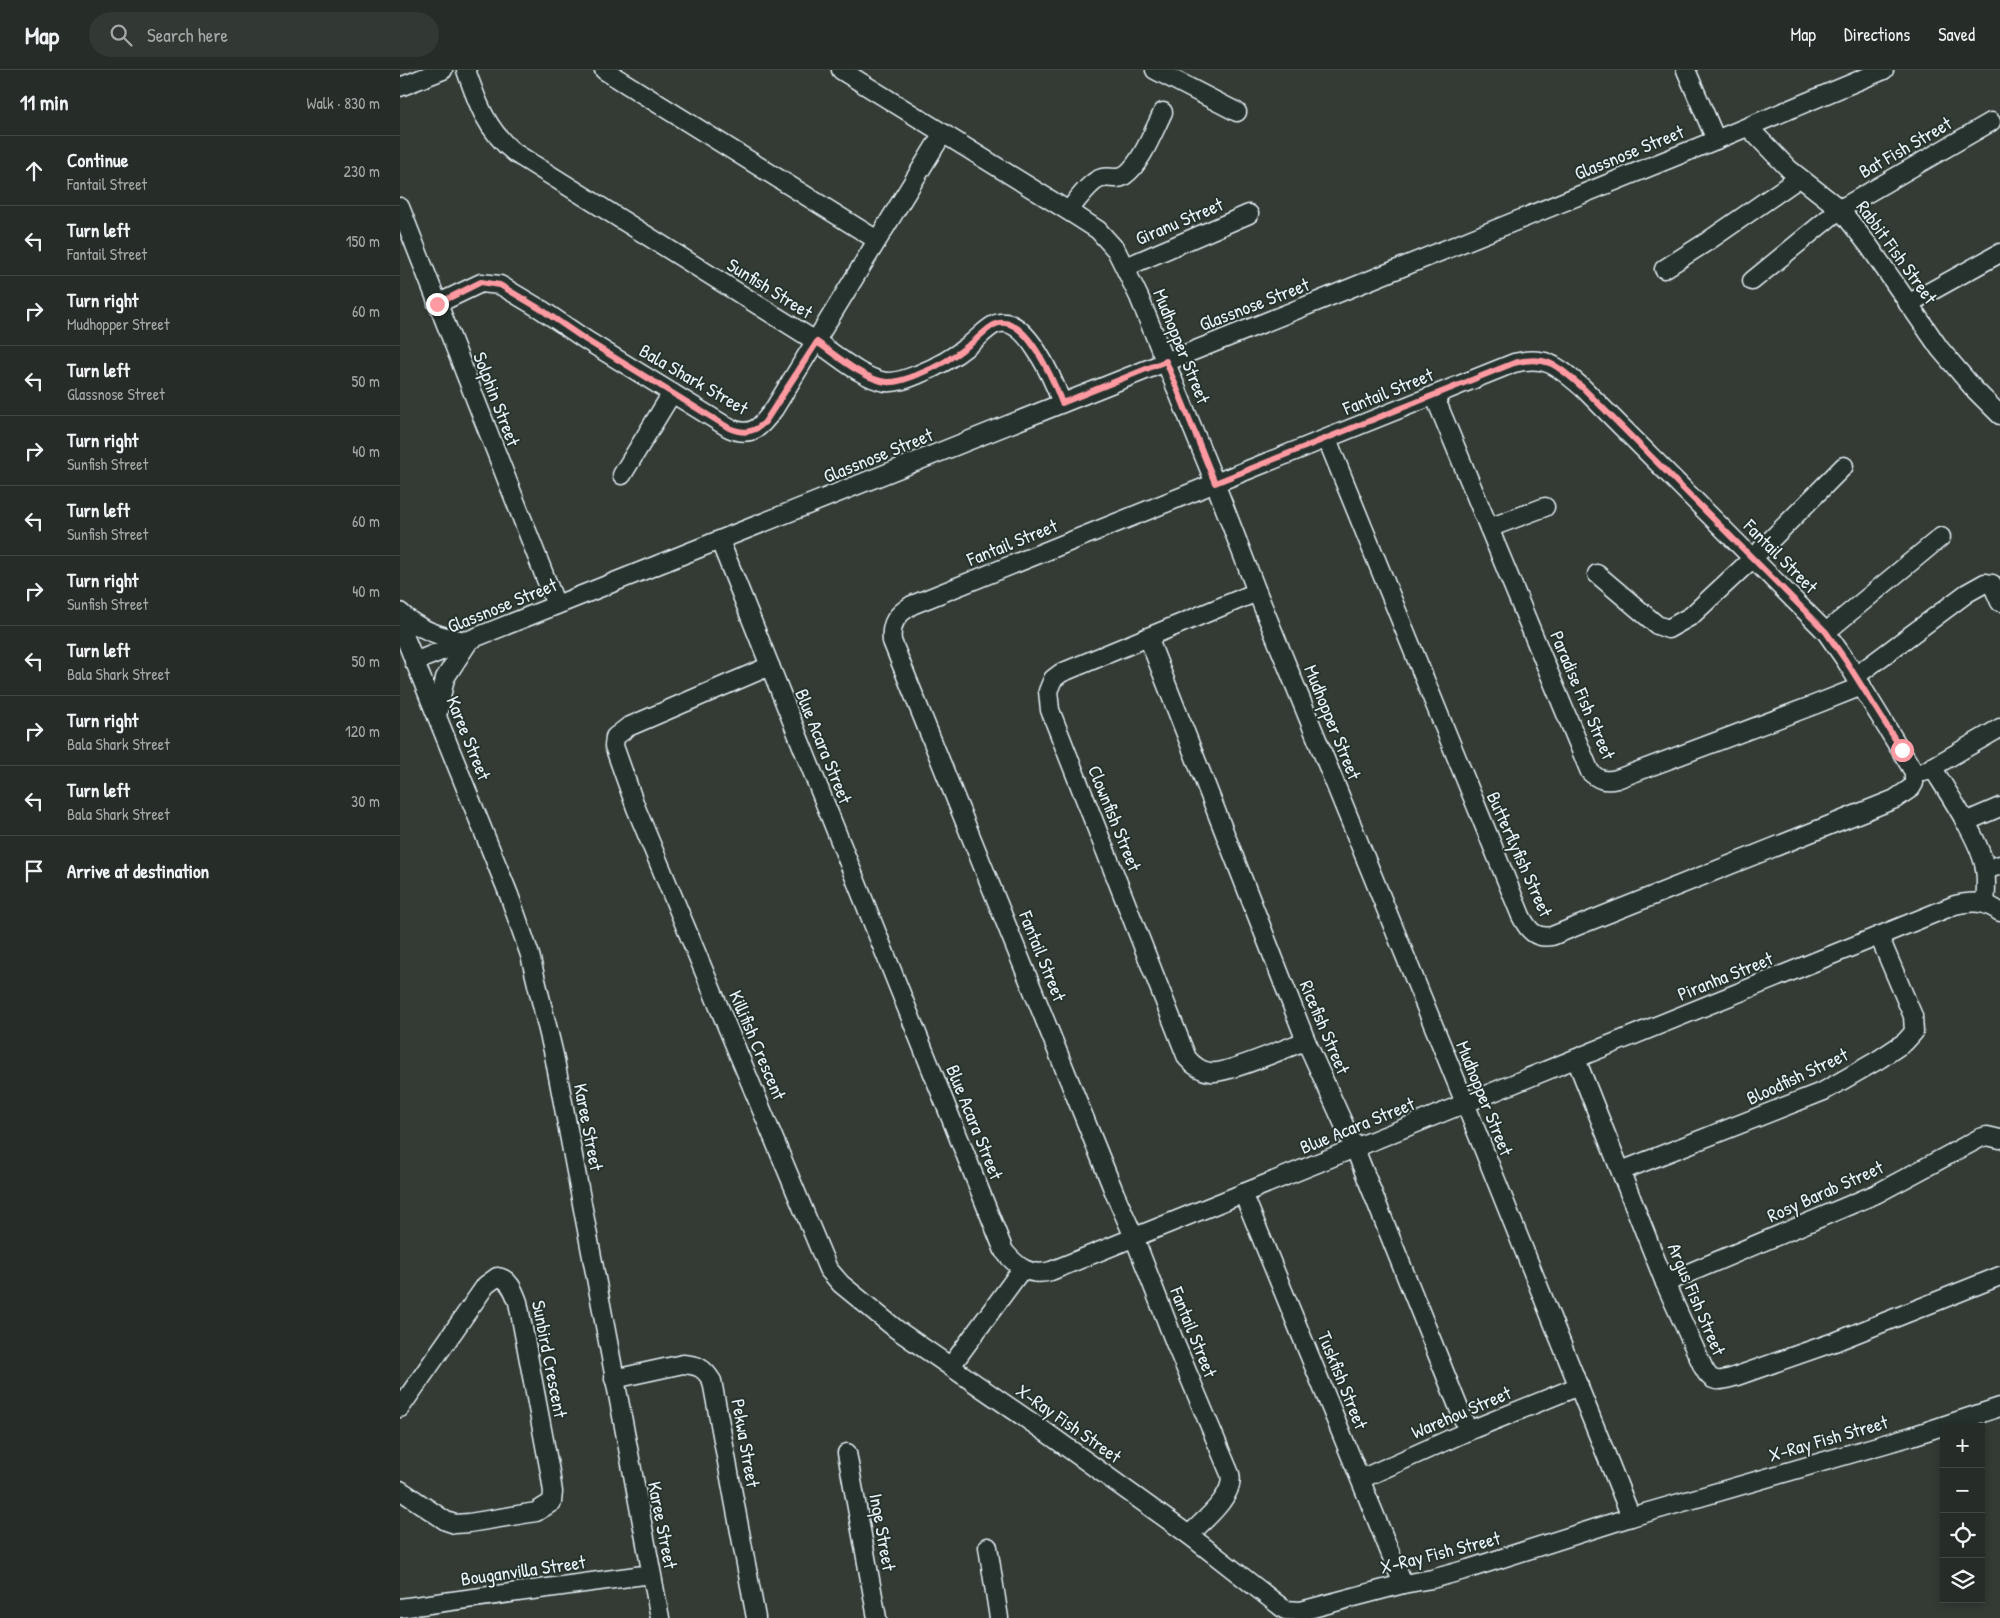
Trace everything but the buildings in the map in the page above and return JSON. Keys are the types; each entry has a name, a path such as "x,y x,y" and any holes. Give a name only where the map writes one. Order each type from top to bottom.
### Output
{"street":[{"path":"400,87 443,70"},
{"name":"Sunfish Street","path":"466,70 484,118 501,141 515,153 871,377 885,382 893,382 930,369 951,358 990,327 1003,322 1009,323 1021,330 1035,349 1050,374 1062,403"},
{"path":"604,70 877,240"},
{"name":"Mudhopper Street","path":"842,70 1098,230 1108,239 1121,257 1166,361 1257,592 1632,1517"},
{"path":"1155,70 1185,77 1237,112"},
{"path":"1686,70 1716,140"},
{"name":"Glassnose Street","path":"414,662 720,541 1716,140 1884,70"},
{"path":"1068,210 1095,181 1102,178 1122,178 1130,170 1146,145 1163,112"},
{"name":"Bat Fish Street","path":"1752,281 1840,209 1991,122"},
{"name":"Rabbit Fish Street","path":"1748,127 1799,178 1840,209 1864,240 1940,349 1974,389 2000,415"},
{"name":"Bala Shark Street","path":"437,304 481,282 500,285 729,428 736,431 749,432 765,422 817,342 943,133"},
{"path":"1664,269 1799,178"},
{"name":"Solphin Street","path":"400,207 556,606"},
{"name":"Giranu Street","path":"1126,267 1248,214"},
{"path":"1908,304 2000,253"},
{"name":"Fantail Street","path":"1189,1535 1219,1505 1230,1487 1232,1479 1175,1343 1134,1236 1115,1194 892,641 891,631 894,621 898,616 912,605 1514,363 1535,359 1554,365 1583,388 1826,632 1902,750 1914,772 1913,782"},
{"path":"622,475 672,393"},
{"name":"Paradise Fish Street","path":"1434,395 1590,772 1602,780 1608,781 1628,776 1814,706 1859,681 1906,640 1968,592 1995,577"},
{"name":"Butterflyfish Street","path":"1327,439 1520,916 1534,934 1544,938 1552,936 1895,799 1932,767 2000,728"},
{"path":"1597,574 1657,626 1668,628 1691,616 1753,558 1844,466"},
{"path":"1489,528 1544,507"},
{"path":"1826,632 1941,537"},
{"name":"Blue Acara Street","path":"720,541 1004,1251 1022,1269 1032,1273 1045,1273 1465,1103"},
{"path":"1995,577 1992,584 2000,602"},
{"name":"Clownfish Street","path":"1257,592 1061,672 1051,683 1047,695 1050,710 1075,775 1185,1052 1192,1063 1209,1072 1224,1072 1306,1040"},
{"path":"400,612 415,625 426,631 469,641 446,678 437,716"},
{"name":"Karee Street","path":"400,625 509,895 534,969 554,1055 660,1618"},
{"name":"Ricefish Street","path":"1148,638 1306,1040 1355,1149 1468,1431"},
{"name":"Killifish Crescent","path":"770,666 622,730 615,737 615,753 636,808 828,1269 841,1284 896,1329 952,1366"},
{"path":"1932,767 1965,822 1983,859 1993,868 1993,908"},
{"path":"1965,822 2000,807"},
{"name":"Piranha Street","path":"1465,1103 1955,905 1976,902 1993,908"},
{"name":"Bloodfish Street","path":"1621,1171 1824,1092 1906,1042 1914,1032 1913,1016 1879,936"},
{"name":"Argus Fish Street","path":"1576,1059 1665,1283 1707,1374 1712,1379 1720,1381 1837,1341 2000,1276"},
{"name":"Rosy Barab Street","path":"1665,1283 1876,1194 1980,1138 1987,1136 2000,1139"},
{"name":"Tuskfish Street","path":"1243,1193 1404,1584"},
{"path":"952,1366 1022,1269"},
{"name":"Sunbird Crescent","path":"400,1408 486,1285 497,1277 502,1278 511,1286 518,1302 550,1472 553,1492 552,1502 536,1512 455,1524 446,1521 400,1490"},
{"name":"Pekwa Street","path":"614,1379 683,1364 702,1368 712,1381 756,1618"},
{"name":"X-Ray Fish Street","path":"952,1366 1189,1535 1274,1603 1289,1612 1301,1611 1476,1567 1632,1517 1912,1436 2000,1407"},
{"name":"Warehou Street","path":"1361,1479 1468,1431 1579,1386"},
{"name":"Inqe Street","path":"847,1453 877,1618"},
{"path":"988,1548 999,1618"},
{"name":"Bouganvilla Street","path":"400,1608 651,1574"}],"route":[{"path":"437,304 481,282 500,285 542,310 636,372 729,428 743,432 756,429 765,422 817,342 863,373 885,382 893,382 930,369 951,358 990,327 1003,322 1009,323 1021,330 1035,349 1050,374 1062,403 1166,361 1215,483 1514,363 1535,359 1543,360 1564,371 1583,388 1826,632 1902,750"}]}
